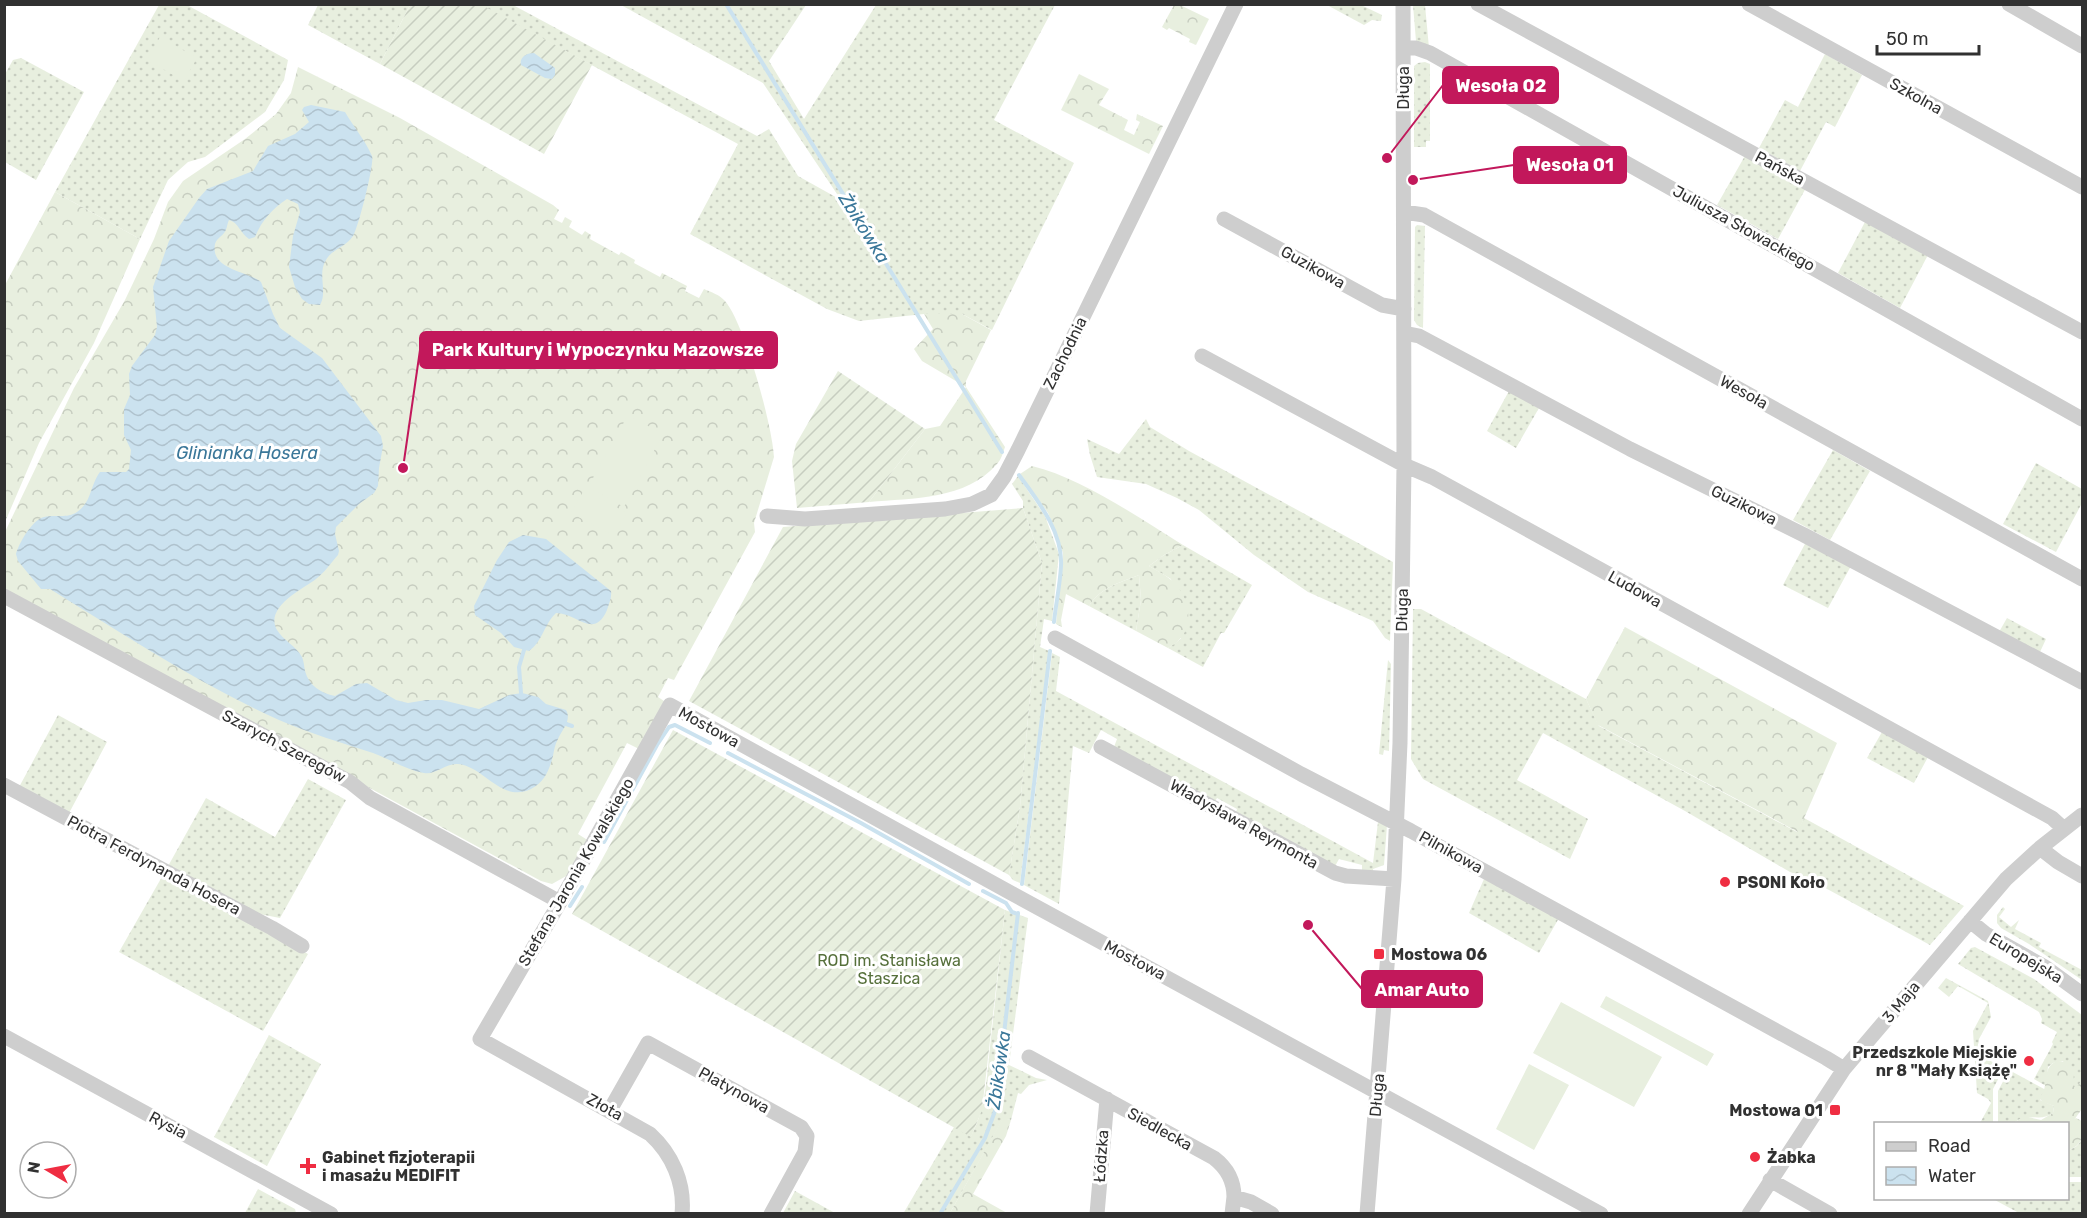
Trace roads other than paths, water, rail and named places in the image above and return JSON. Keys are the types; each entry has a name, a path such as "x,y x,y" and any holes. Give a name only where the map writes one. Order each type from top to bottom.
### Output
{"street":[{"name":"Zachodnia","path":"768,516 805,519 945,509 972,504 991,495 1004,477 1018,450 1236,4"},
{"name":"Długa","path":"1367,1214 1397,824 1404,465 1402,4"},
{"name":"Pańska","path":"1478,4 2082,332"},
{"name":"Szkolna","path":"1749,4 2082,187"},
{"path":"2009,4 2082,46"},
{"name":"Juliusza Słowackiego","path":"1403,48 1416,48 1430,53 2082,418"},
{"name":"Wesoła","path":"1404,212 1424,215 2082,579"},
{"name":"Guzikowa","path":"1224,219 1382,305 1404,309"},
{"name":"Guzikowa","path":"1404,333 1419,336 2082,682"},
{"name":"Ludowa","path":"1202,356 1404,465 1432,477 1969,771 2052,818 2063,828"},
{"name":"Szarych Szeregów","path":"4,596 350,782 370,798 560,902"},
{"name":"Pilnikowa","path":"1056,638 1311,780 1397,824 1785,1035 1844,1070"},
{"name":"Stefana Jaronia Kowalskiego","path":"480,1039 670,705"},
{"name":"Mostowa","path":"670,705 1011,894 1601,1214"},
{"name":"Władysława Reymonta","path":"1101,747 1335,873 1346,876 1394,879"},
{"name":"Piotra Ferdynanda Hosera","path":"4,785 273,928 302,946"},
{"name":"3 Maja","path":"1749,1214 1844,1070 2006,879 2082,814"},
{"path":"2040,848 2082,876"},
{"name":"Europejska","path":"1970,921 1986,934 2045,967 2082,994"},
{"name":"Rysia","path":"4,1036 331,1214"},
{"name":"Złota","path":"480,1039 650,1134 666,1150 676,1172 683,1200 682,1214"},
{"name":"Platynowa","path":"610,1110 648,1043 801,1127 807,1136 805,1152 771,1214"},
{"name":"Siedlecka","path":"1029,1057 1214,1158 1224,1166 1229,1175 1234,1187 1234,1197"},
{"name":"Łódzka","path":"1097,1214 1107,1100"},
{"path":"1770,1180 1830,1214"},
{"path":"1232,1214 1234,1197 1251,1202 1272,1214"}],"water":[{"path":"534,53 555,68 555,75 552,79 545,78 521,65 524,56"},
{"name":"Glinianka Hosera","path":"311,105 345,112 372,156 366,196 353,236 347,243 335,250 323,265 323,294 320,305 309,304 302,299 295,287 289,267 293,236 300,212 298,204 287,199 264,220 255,237 249,239 235,223 229,220 225,232 215,244 215,253 224,265 261,282 280,328 322,358 381,436 383,446 378,486 374,493 359,504 336,527 338,555 319,577 280,606 274,622 277,630 302,657 305,671 313,685 330,695 335,696 356,684 367,683 396,700 408,703 442,700 479,709 509,695 522,693 538,697 546,704 566,710 567,721 556,743 548,771 540,783 531,789 520,792 502,788 477,771 458,764 428,773 417,772 373,753 279,720 191,675 50,589 41,589 18,561 16,554 18,549 35,522 48,516 69,515 77,512 86,503 100,472 126,472 129,469 131,450 124,435 124,409 130,395 129,374 132,366 155,335 157,327 153,287 169,241 207,189 253,171 268,146 295,134 309,122 302,110"},
{"path":"523,535 546,539 611,591 611,598 602,619 591,624 556,613 529,651 514,647 501,633 475,615 474,606 497,560 509,542"}],"waterway":[{"name":"Żbikówka","path":"726,4 1002,452"},
{"name":"Żbikówka","path":"1019,475 1054,529 1061,553 1054,622"},
{"path":"521,693 519,667 524,650"},
{"name":"Żbikówka","path":"1022,884 1050,651"},
{"path":"566,724 572,726"},
{"path":"604,842 669,727 675,725 710,743"},
{"path":"728,753 861,823 969,884"},
{"path":"570,906 582,887"},
{"path":"983,891 1006,903 1012,912 1018,914"},
{"name":"Żbikówka","path":"940,1214 985,1138 995,1111 1018,913"}],"place":[{"name":"Wesoła 02","path":"1387,158"},
{"name":"Wesoła 01","path":"1413,180"},
{"name":"Park Kultury i Wypoczynku Mazowsze","path":"403,468"},
{"name":"PSONI Koło","path":"1725,882"},
{"name":"Amar Auto","path":"1308,925"},
{"name":"Mostowa 06","path":"1379,954"},
{"name":"Przedszkole Miejskie nr 8 \"Mały Książę\"","path":"2029,1061"},
{"name":"Mostowa 01","path":"1835,1110"},
{"name":"Żabka","path":"1755,1157"},
{"name":"Gabinet fizjoterapii i masażu MEDIFIT","path":"308,1166"}],"park label":[{"name":"ROD im. Stanisława Staszica","path":"889,969"}]}
